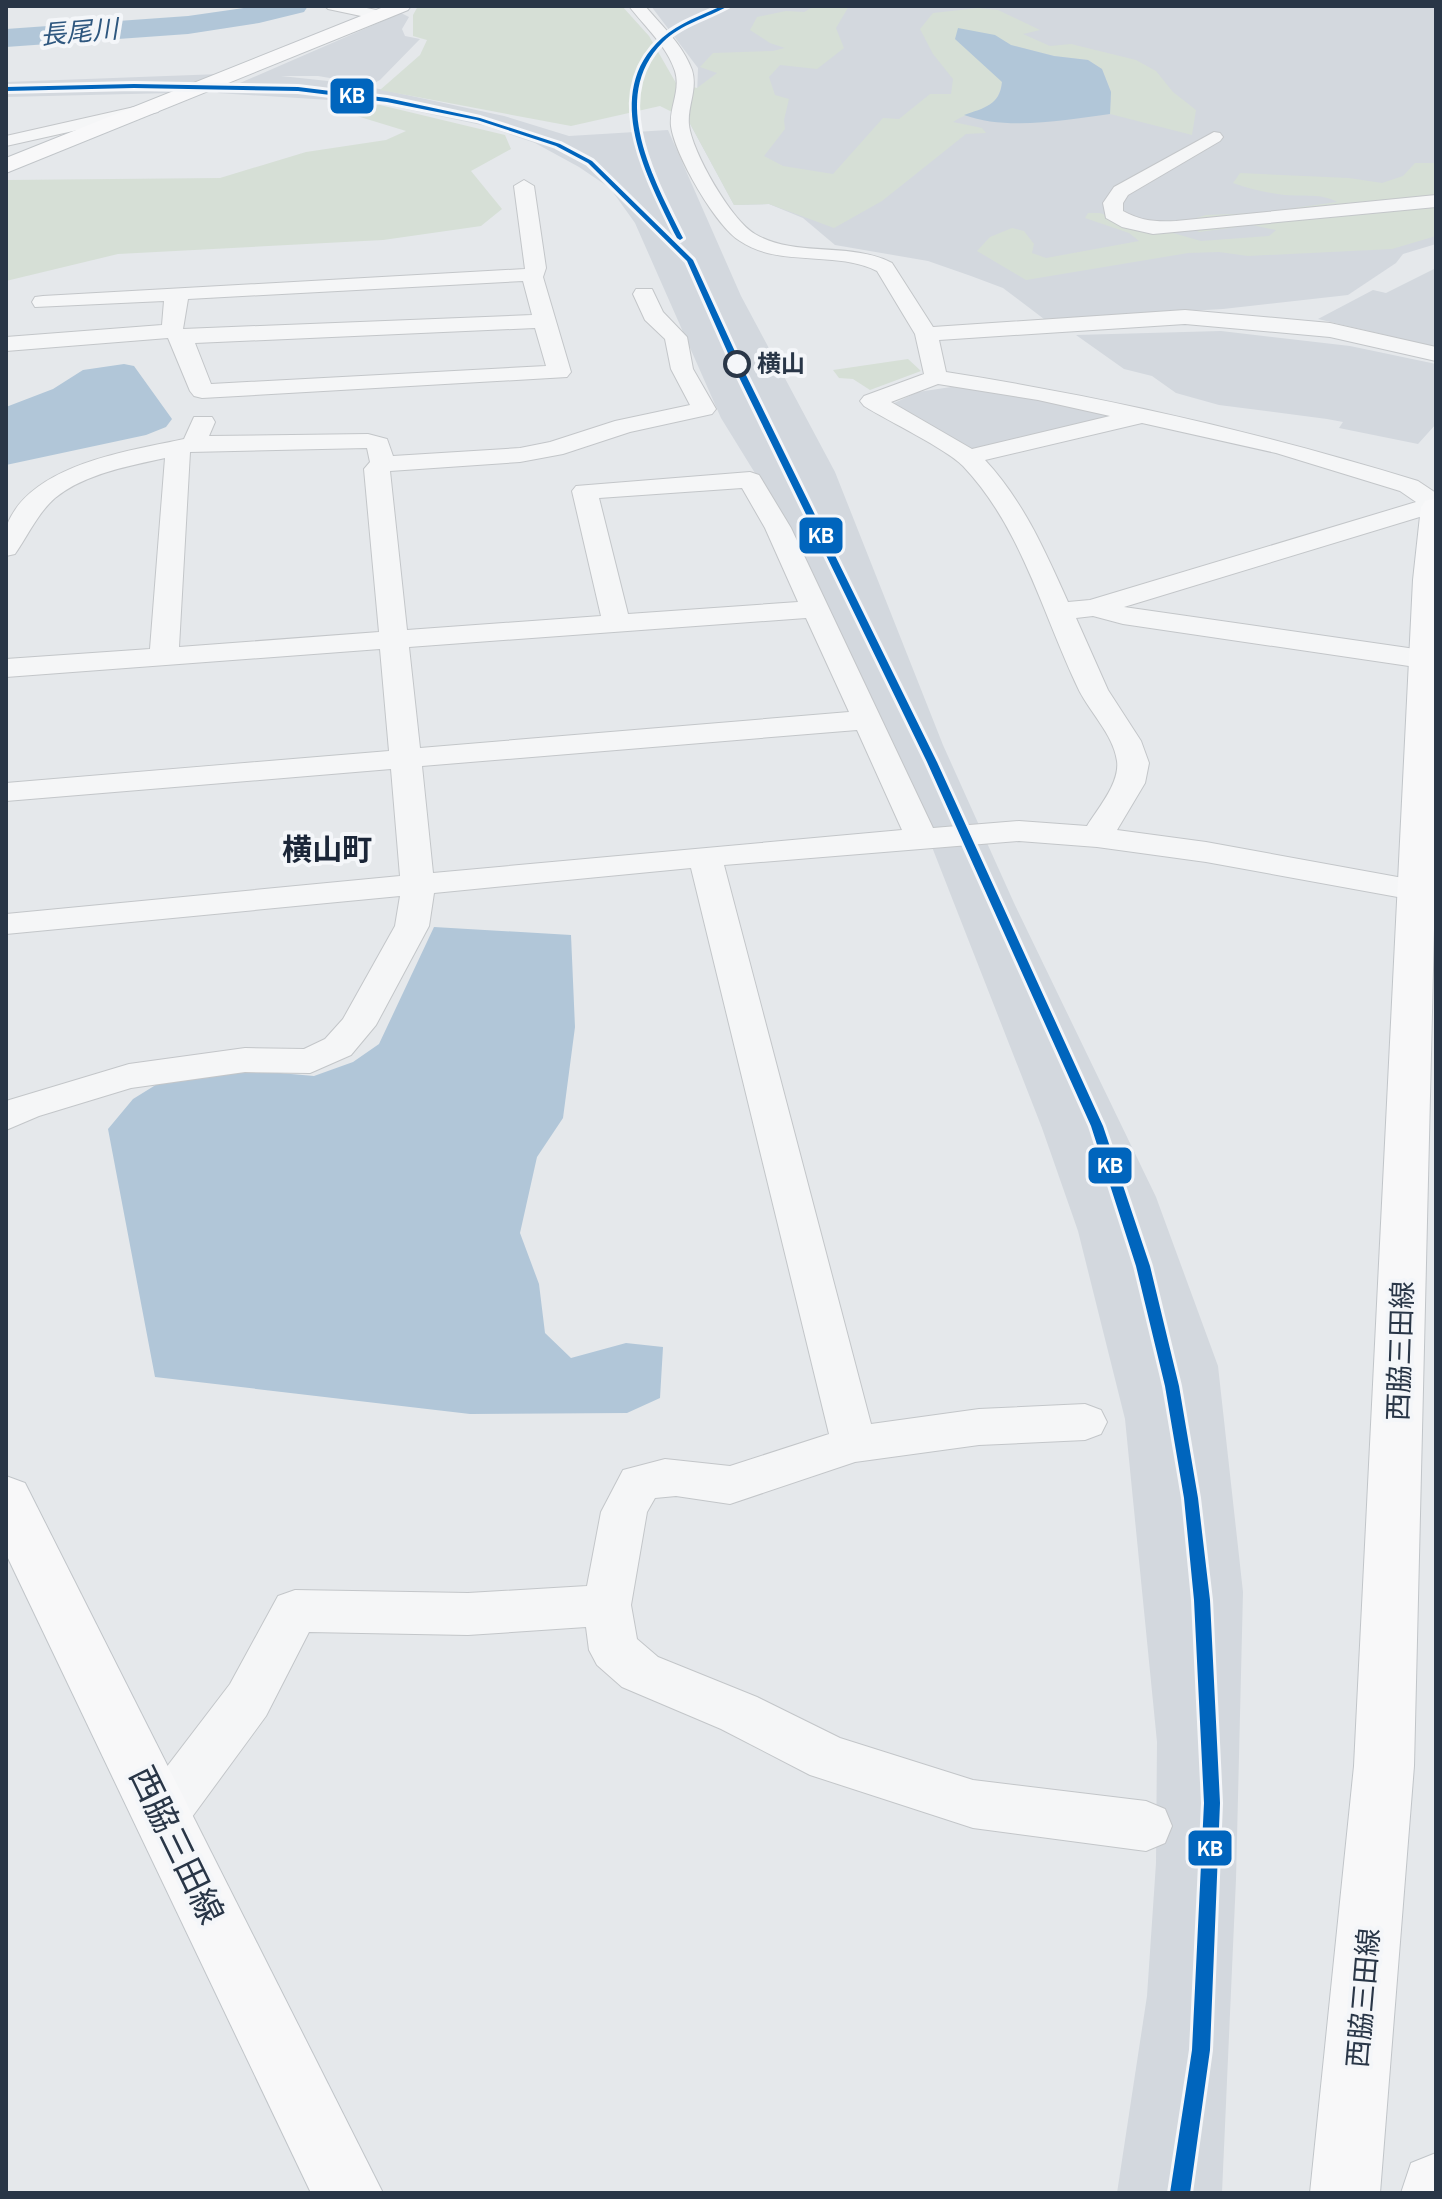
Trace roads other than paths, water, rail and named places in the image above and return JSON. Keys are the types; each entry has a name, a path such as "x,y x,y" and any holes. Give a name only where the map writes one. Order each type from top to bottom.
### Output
{"main road":[{"path":"6,166 402,6"},
{"name":"西脇三田線","path":"1345,2193 1384,1766 1426,892 1432,661 1429,580 1436,505"},
{"name":"西脇三田線","path":"6,1498 348,2193"}],"street":[{"path":"333,6 380,15"},
{"path":"637,6 677,59 686,82 680,127 716,203 736,229 747,238 769,245 885,267 926,334 936,377"},
{"path":"6,141 152,108"},
{"path":"1214,137 1121,191 1113,203 1113,214 1129,223 1153,228 1436,201"},
{"path":"202,391 559,372 532,277 536,268 524,186"},
{"path":"43,302 496,275 532,277"},
{"path":"164,658 186,446 203,423 202,391 176,334 175,299 182,293"},
{"path":"6,1117 39,1102 129,1076 245,1060 310,1061 338,1047 358,1025 412,926 418,886 377,469 383,464 520,455 554,449 624,426 704,409 682,369 676,337 653,315 644,294"},
{"path":"926,334 1185,317 1330,330 1436,354"},
{"path":"6,344 176,334 544,321"},
{"path":"1097,837 1129,783 1133,763 1126,741 1093,690 1020,524 995,486 968,457 872,401 936,377 1025,391 1282,447 1409,486 1436,505"},
{"path":"968,457 1142,416"},
{"path":"6,548 18,512 49,490 82,475 186,446 368,441 378,444 383,464"},
{"path":"616,622 585,491 750,480 778,528 922,838"},
{"path":"1057,612 1093,608 1436,505"},
{"path":"1093,608 1123,616 1432,661"},
{"path":"6,668 814,609"},
{"path":"6,792 866,720"},
{"path":"6,924 705,857 1019,831 1097,837 1206,852 1426,892"},
{"path":"705,857 854,1444"},
{"path":"1085,1422 979,1427 854,1444 730,1485 709,1484 683,1475 658,1477 639,1483 624,1512 607,1605 614,1650 640,1672 739,1713 828,1758 973,1804 1146,1826"},
{"path":"162,1815 248,1700 295,1611 468,1614 607,1605"}],"water":[{"path":"958,28 995,35 1011,45 1054,56 1088,60 1102,69 1111,92 1110,114 1018,123 981,120 964,115 994,101 1002,82 955,39"},
{"path":"124,364 134,366 172,419 166,427 146,435 6,465 6,407 53,389 83,370"},
{"path":"434,927 571,935 575,1027 563,1118 537,1157 520,1233 539,1284 545,1333 571,1358 626,1343 663,1347 660,1398 627,1413 470,1414 155,1377 108,1129 133,1099 167,1078 233,1069 314,1076 353,1062 379,1044"}],"waterway":[{"name":"長尾川","path":"6,38 188,25 294,6"}],"place":[{"name":"横山","path":"737,364"}],"district":[{"name":"横山町","path":"327,850"}]}
